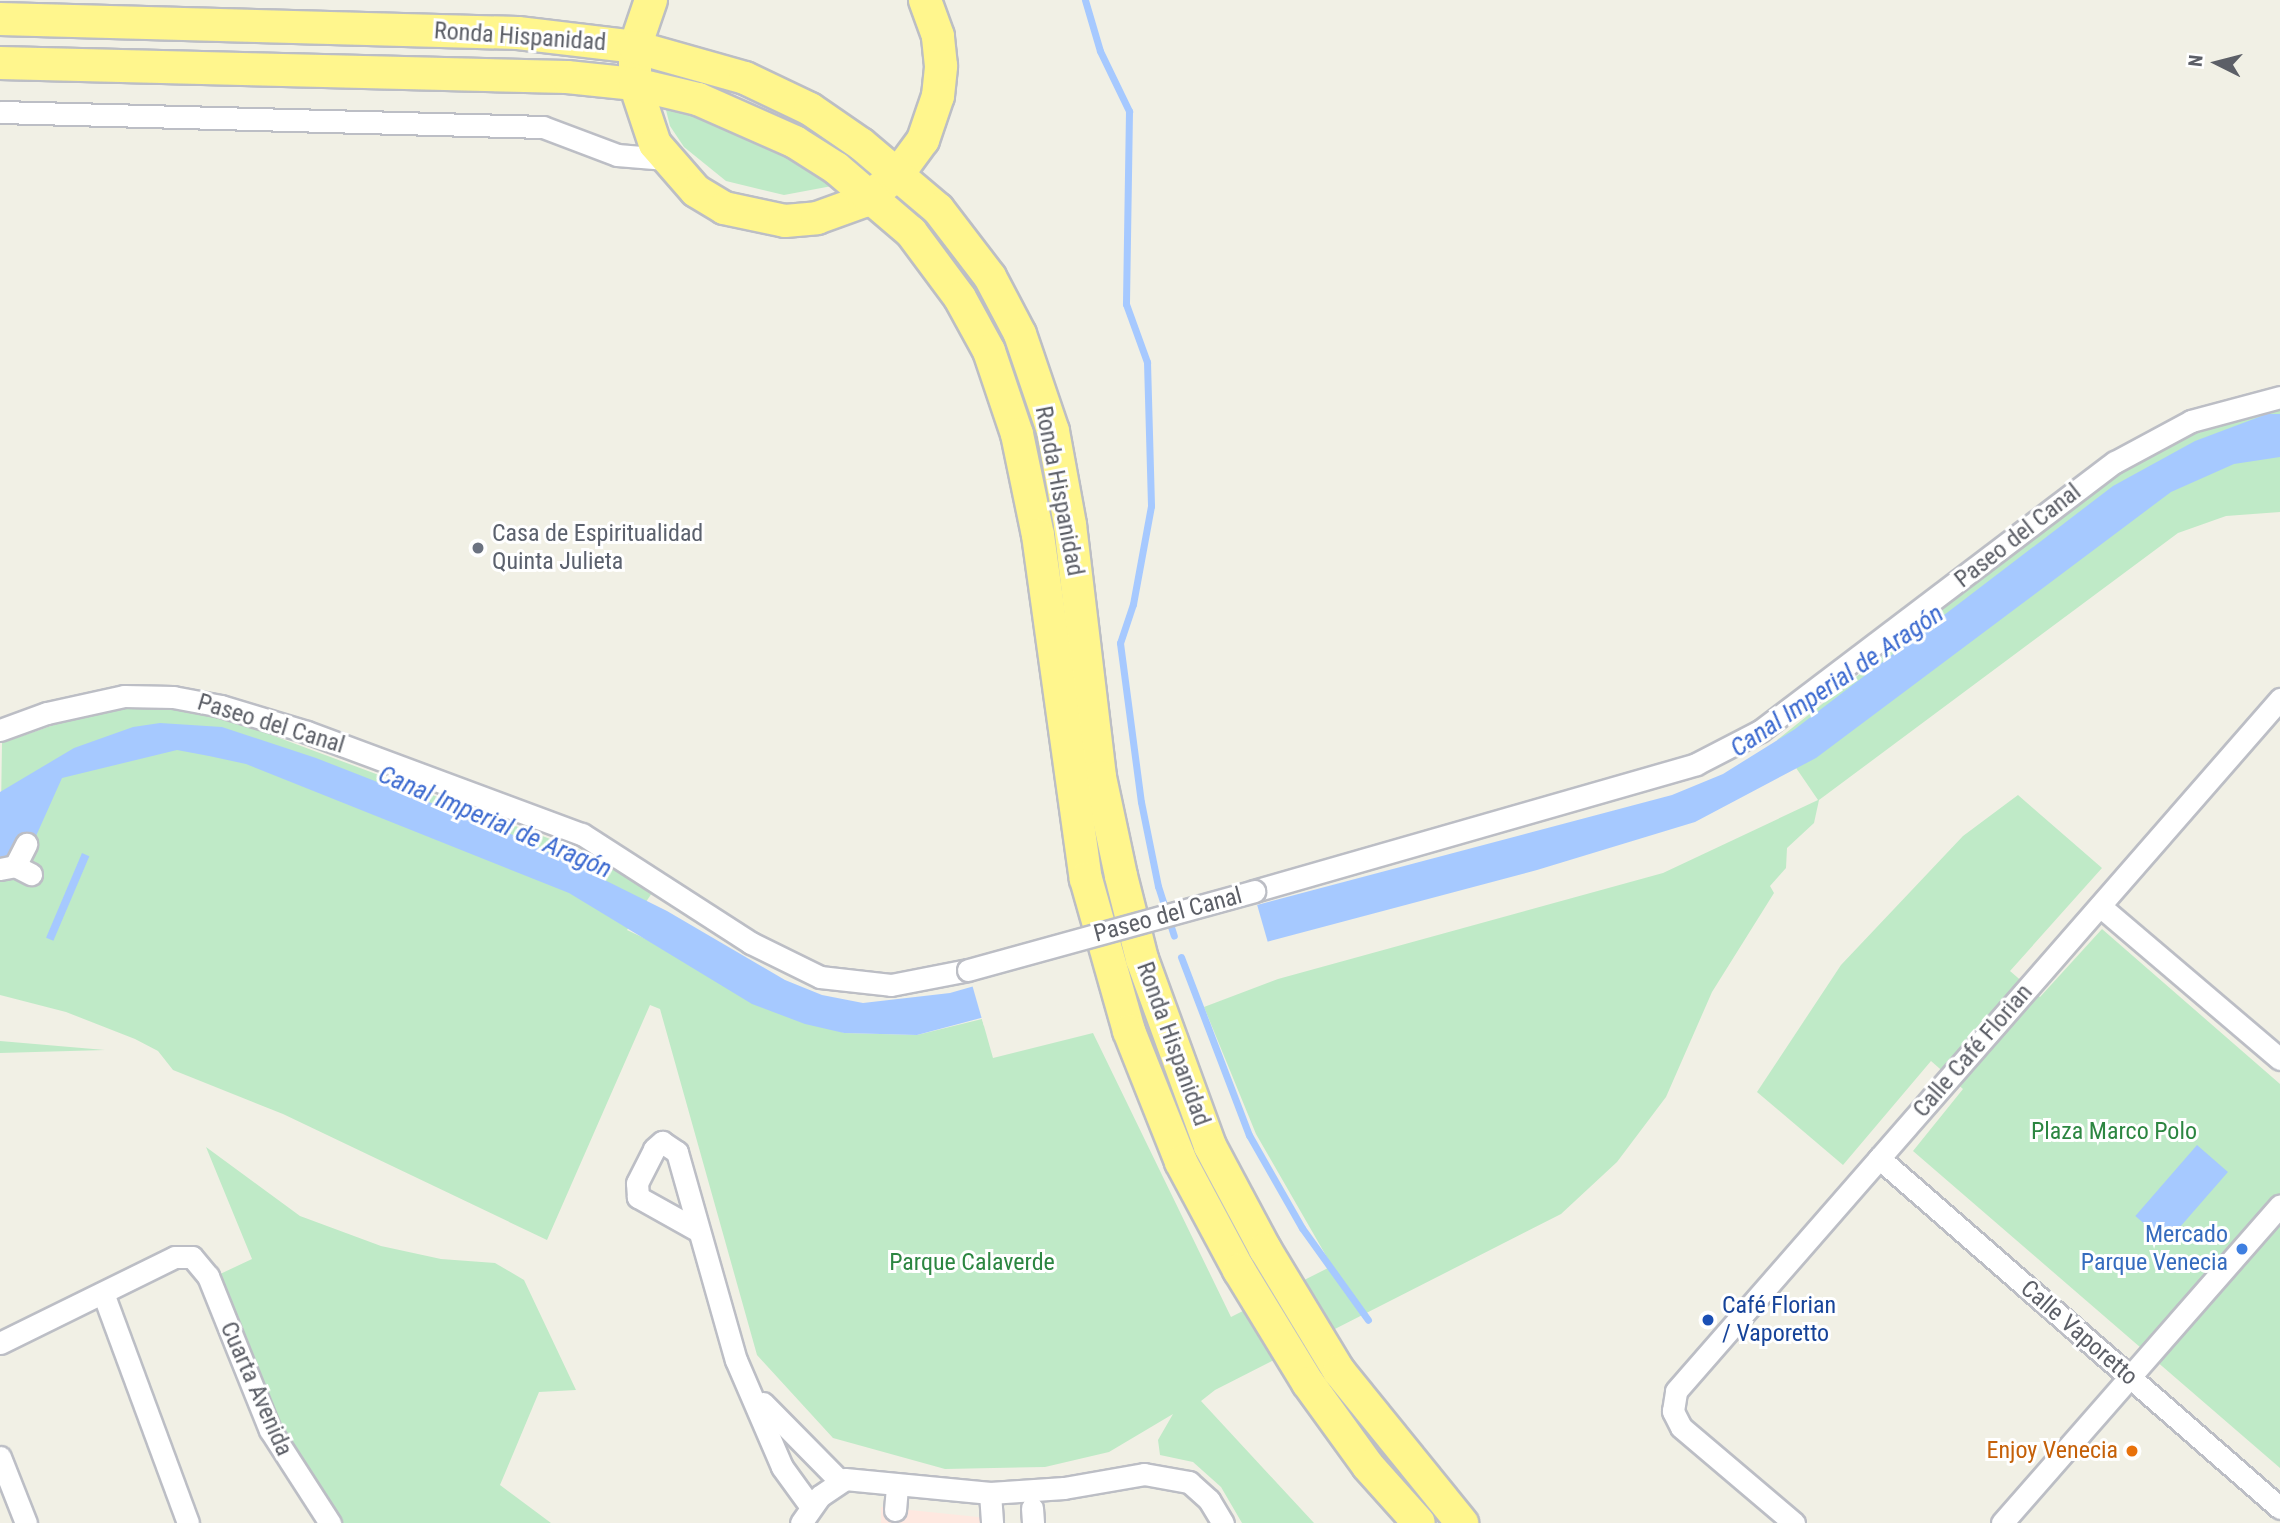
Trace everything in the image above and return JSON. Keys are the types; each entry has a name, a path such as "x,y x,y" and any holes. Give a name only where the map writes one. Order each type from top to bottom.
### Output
{"highway":[{"path":"651,0 635,47 635,84 642,115 666,159 696,191 754,218 817,218 871,197 898,174 923,140 938,96 938,36 925,0"},
{"name":"Ronda Hispanidad","path":"0,19 518,33 635,47 777,92 861,144 938,209 990,277 1020,334 1053,430 1070,525 1100,776 1121,876 1145,970 1210,1146 1265,1250 1339,1371 1462,1523"},
{"name":"Ronda Hispanidad","path":"0,62 556,77 635,84 698,99 764,125 836,168 911,232 960,298 989,351 1017,433 1038,535 1086,879 1129,1031 1181,1162 1239,1270 1308,1383 1368,1466 1419,1523"}],"street":[{"path":"0,112 543,127 617,155 666,159"},
{"name":"Paseo del Canal","path":"0,730 47,713 124,696 173,697 221,706 307,732 582,834 751,943 820,976 891,985 968,970 1696,764 1769,724 2115,462 2191,421 2280,397"},
{"name":"Calle Café Florian","path":"1794,1523 1681,1427 1672,1406 1676,1391 2280,699"},
{"path":"15,870 26,844"},
{"path":"2100,906 2280,1059"},
{"name":"Calle Vaporetto","path":"1879,1158 2280,1508"},
{"path":"2002,1523 2131,1379 2280,1205"},
{"path":"696,1230 736,1360 755,1396 782,1467 806,1515 840,1481"},
{"name":"Cuarta Avenida","path":"103,1293 175,1257 187,1256 196,1259 208,1276 270,1430 330,1523"},
{"path":"0,1343 103,1293 188,1523"},
{"path":"755,1396 840,1481 990,1493 1162,1474 1200,1490 1223,1523"},
{"path":"0,1457 26,1523"},
{"path":"895,1510 897,1486"},
{"path":"990,1493 992,1523"}],"shaded area":[{"path":"881,1507 988,1518 988,1523 881,1523"}],"green space":[{"path":"665,106 763,141 832,186 784,195 726,181 684,147 670,126"},
{"name":"Parque Calaverde","path":"2280,409 2280,512 2226,516 2178,533 1819,800 1814,823 1787,848 1786,868 1770,886 1774,893 1712,992 1666,1097 1617,1162 1561,1214 1215,1390 1201,1401 1314,1523 1242,1523 1221,1487 1193,1462 1160,1455 1158,1440 1173,1414 1109,1452 1045,1467 945,1469 833,1438 757,1355 660,1009 650,1005 547,1240 283,1114 173,1070 158,1051 135,1039 66,1012 0,995 0,880 6,879 0,875 2,743 97,710 126,705 174,709 234,721 580,850 613,867 652,893 627,930 844,1033 917,1035 982,1019 993,1058 1093,1033 1231,1317 1332,1266 1256,1134 1204,1007 1278,979 1663,873 1818,800 1777,740 2100,482 2181,438"},
{"name":"Plaza Marco Polo","path":"2018,795 2102,868 2010,971 2040,997 2102,929 2280,1084 2280,1468 1913,1151 1963,1089 1931,1061 1843,1165 1757,1092 1841,965 1963,836"},
{"path":"0,1041 105,1050 0,1053"},
{"path":"206,1147 300,1216 381,1246 441,1259 495,1263 524,1280 576,1390 539,1392 500,1485 551,1523 340,1523 291,1453 218,1275 252,1259"}],"water":[{"name":"Canal Imperial de Aragón","path":"2267,414 2280,414 2280,457 2234,464 2171,492 1816,758 1695,822 1537,870 917,1035 844,1033 805,1024 752,1004 569,893 246,764 209,756 177,750 62,778 32,845 0,862 0,792 74,748 133,727 160,723 222,727 316,758 518,837 667,911 785,980 822,995 863,1003 950,993 1257,905 1672,795 1723,774 1795,729 2113,486 2195,441"},
{"path":"82,853 89,856 53,941 46,938"},
{"path":"2197,1145 2228,1172 2166,1243 2135,1216"}],"pier":[{"path":"1256,901 1268,944 984,1026 971,983"}],"waterway":[{"path":"1085,0 1100,51 1129,111 1126,304 1147,362 1151,506 1133,604 1120,643 1141,802 1158,886 1174,936"},
{"path":"1181,957 1249,1135 1302,1228 1368,1320"}],"place":[{"name":"Casa de Espiritualidad Quinta Julieta","path":"478,548"},
{"name":"Mercado Parque Venecia","path":"2242,1249"},
{"name":"Café Florian / Vaporetto","path":"1708,1320"},
{"name":"Enjoy Venecia","path":"2132,1451"}]}
